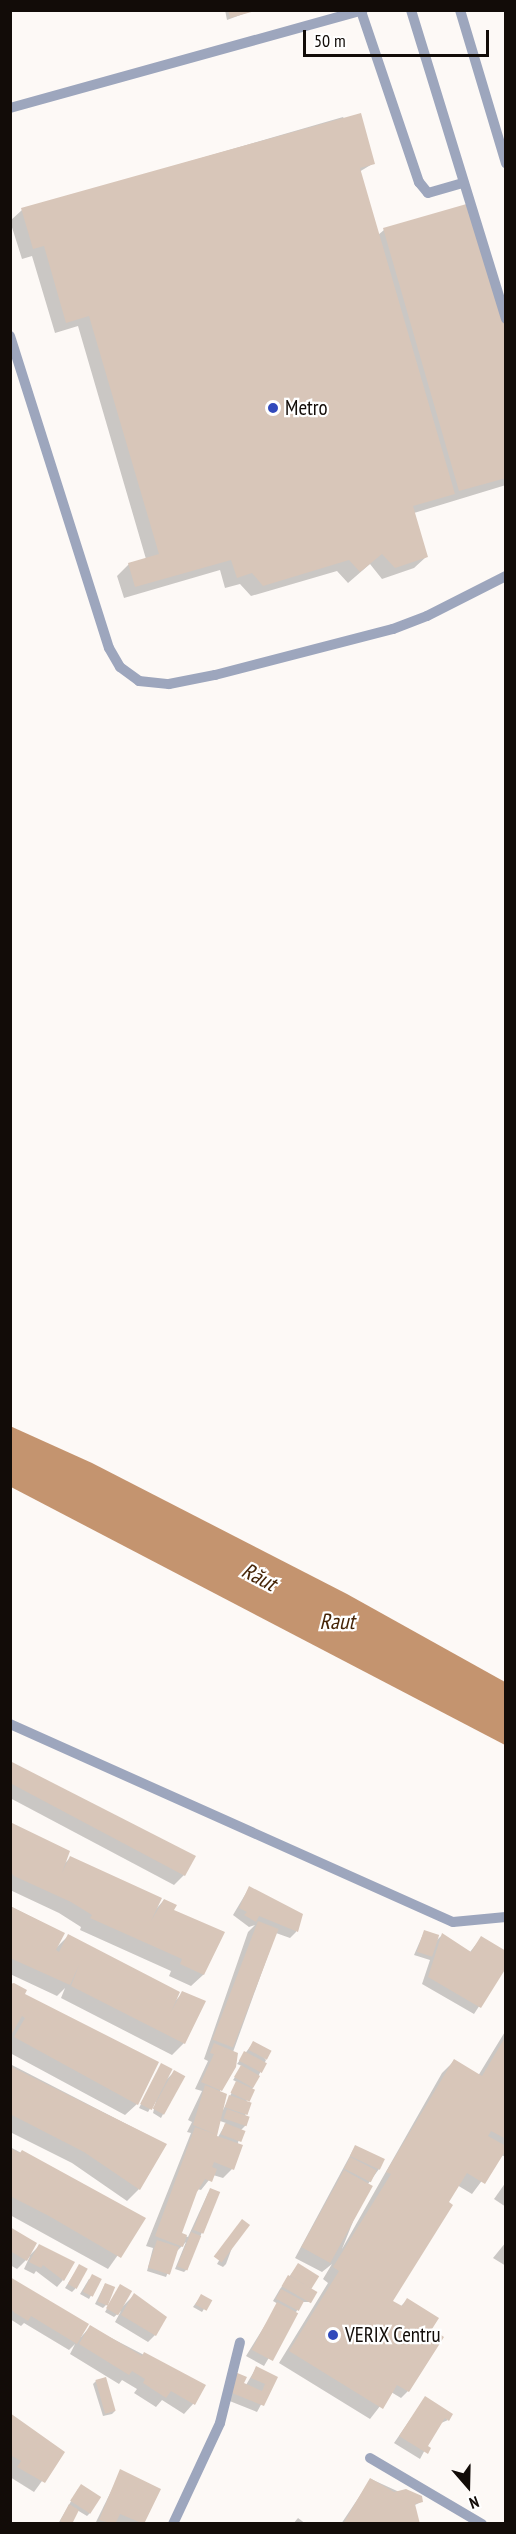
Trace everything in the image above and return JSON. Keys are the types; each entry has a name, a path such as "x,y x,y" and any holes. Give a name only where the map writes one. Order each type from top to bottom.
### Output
{"lane":[{"path":"411,10 506,319"},
{"path":"460,10 506,163"},
{"path":"10,108 362,11 419,182 428,193 464,183"},
{"path":"10,336 109,648 120,667 139,681 169,684 215,675 393,629 427,616 506,576"},
{"path":"10,1724 453,1922 506,1917"},
{"path":"173,2523 220,2423 240,2342"},
{"path":"370,2458 482,2523"}],"water":[{"name":"Raut","path":"10,1426 92,1463 347,1594 505,1682 505,1745 11,1487"}],"building":[{"path":"228,10 255,10 255,11 230,18"},
{"name":"Metro","path":"361,113 375,164 360,168 455,494 413,506 428,557 395,568 382,554 360,572 349,560 263,586 252,573 237,578 231,560 135,587 128,563 159,554 89,316 66,323 44,246 33,249 21,208"},
{"path":"470,203 506,326 506,478 459,491 383,228"},
{"path":"10,1761 196,1856 185,1876 10,1783"},
{"path":"10,1822 70,1851 62,1873 70,1856 162,1898 151,1921 164,1899 177,1905 174,1910 225,1932 204,1975 180,1964 182,1959 90,1918 92,1915 71,1902 14,1876 10,1871"},
{"path":"249,1886 303,1914 298,1932 259,1916 256,1922 244,1915 247,1912 239,1908"},
{"path":"10,1906 65,1933 56,1950 59,1952 68,1934 180,1992 171,2012 182,1991 206,2001 185,2044 71,1986 79,1965 70,1985 10,1958"},
{"path":"258,1921 279,1929 233,2047 212,2040"},
{"path":"424,1930 439,1935 432,1957 417,1952"},
{"path":"442,1933 471,1952 481,1936 506,1951 506,1968 481,2008 428,1977"},
{"path":"14,1983 27,1990 25,1994 159,2062 138,2105 14,2037 25,2018 22,2016 10,2037 10,1984"},
{"path":"506,2036 506,2139 491,2131 488,2136 506,2146 506,2150 485,2184 467,2173 449,2202 453,2205 393,2301 402,2306 407,2298 439,2318 432,2329 444,2337 409,2392 397,2385 383,2409 289,2351 339,2271 333,2267 391,2174 386,2172 454,2059 482,2076"},
{"path":"253,2041 272,2051 267,2060 248,2050"},
{"path":"214,2043 238,2053 236,2067 222,2091 201,2082 214,2054 210,2053"},
{"path":"244,2051 267,2063 262,2073 239,2061"},
{"path":"161,2063 173,2069 152,2110 140,2104"},
{"path":"241,2065 260,2076 253,2088 234,2077"},
{"path":"10,2066 167,2144 140,2190 84,2152 10,2114"},
{"path":"174,2070 185,2076 164,2115 153,2108"},
{"path":"236,2081 255,2090 250,2102 231,2093"},
{"path":"205,2085 227,2094 217,2136 243,2145 234,2170 214,2162 212,2167 217,2169 212,2182 205,2179 197,2192 182,2233 187,2235 183,2247 155,2236 195,2127 215,2134 193,2125"},
{"path":"229,2095 252,2103 247,2115 225,2107"},
{"path":"227,2109 250,2117 246,2126 224,2118"},
{"path":"225,2123 246,2131 241,2142 221,2134"},
{"path":"355,2145 385,2159 380,2170 350,2156"},
{"path":"10,2148 20,2153 22,2150 146,2218 121,2258 49,2216 12,2197 10,2199"},
{"path":"350,2157 377,2171 371,2182 344,2169"},
{"path":"344,2170 373,2186 330,2263 301,2247"},
{"path":"210,2188 220,2192 203,2234 193,2230"},
{"path":"242,2219 250,2225 222,2263 214,2257"},
{"path":"10,2227 37,2243 27,2261 10,2251"},
{"path":"191,2232 201,2236 187,2270 177,2266"},
{"path":"157,2240 179,2247 170,2275 148,2268"},
{"path":"39,2244 75,2262 64,2281 43,2265 41,2268 29,2262"},
{"path":"298,2263 319,2276 311,2289 290,2276"},
{"path":"79,2264 88,2269 77,2289 68,2284"},
{"path":"92,2274 102,2279 93,2297 83,2292"},
{"path":"288,2275 317,2292 311,2303 282,2286"},
{"path":"10,2277 89,2324 77,2344 31,2316 28,2321 10,2308"},
{"path":"105,2283 115,2287 108,2306 98,2302"},
{"path":"120,2284 132,2291 118,2315 106,2308"},
{"path":"281,2289 304,2301 299,2311 276,2299"},
{"path":"134,2293 167,2317 156,2336 121,2315"},
{"path":"201,2294 212,2300 207,2311 195,2304"},
{"path":"277,2302 298,2313 273,2361 252,2350"},
{"path":"90,2325 142,2356 144,2352 206,2385 195,2405 171,2391 166,2398 143,2383 145,2379 132,2371 129,2375 79,2344"},
{"path":"256,2366 278,2377 264,2406 227,2391 235,2372 247,2377 244,2383 262,2391 265,2384 251,2378"},
{"path":"106,2377 116,2411 105,2414 95,2380"},
{"path":"425,2396 453,2414 449,2421 445,2418 428,2446 431,2448 428,2454 399,2436"},
{"path":"10,2413 65,2452 45,2483 17,2467 21,2461 10,2455"},
{"path":"120,2469 161,2489 144,2524 120,2514 115,2524 99,2520"},
{"path":"370,2478 394,2492 406,2489 422,2496 423,2502 415,2504 420,2524 343,2524"},
{"path":"81,2484 101,2497 90,2514 70,2501"},
{"path":"69,2504 79,2510 72,2524 65,2524 60,2521"}],"place":[{"name":"Metro","path":"273,408"},
{"name":"VERIX Centru","path":"333,2335"}],"water label":[{"name":"Răut","path":"259,1577"}]}
